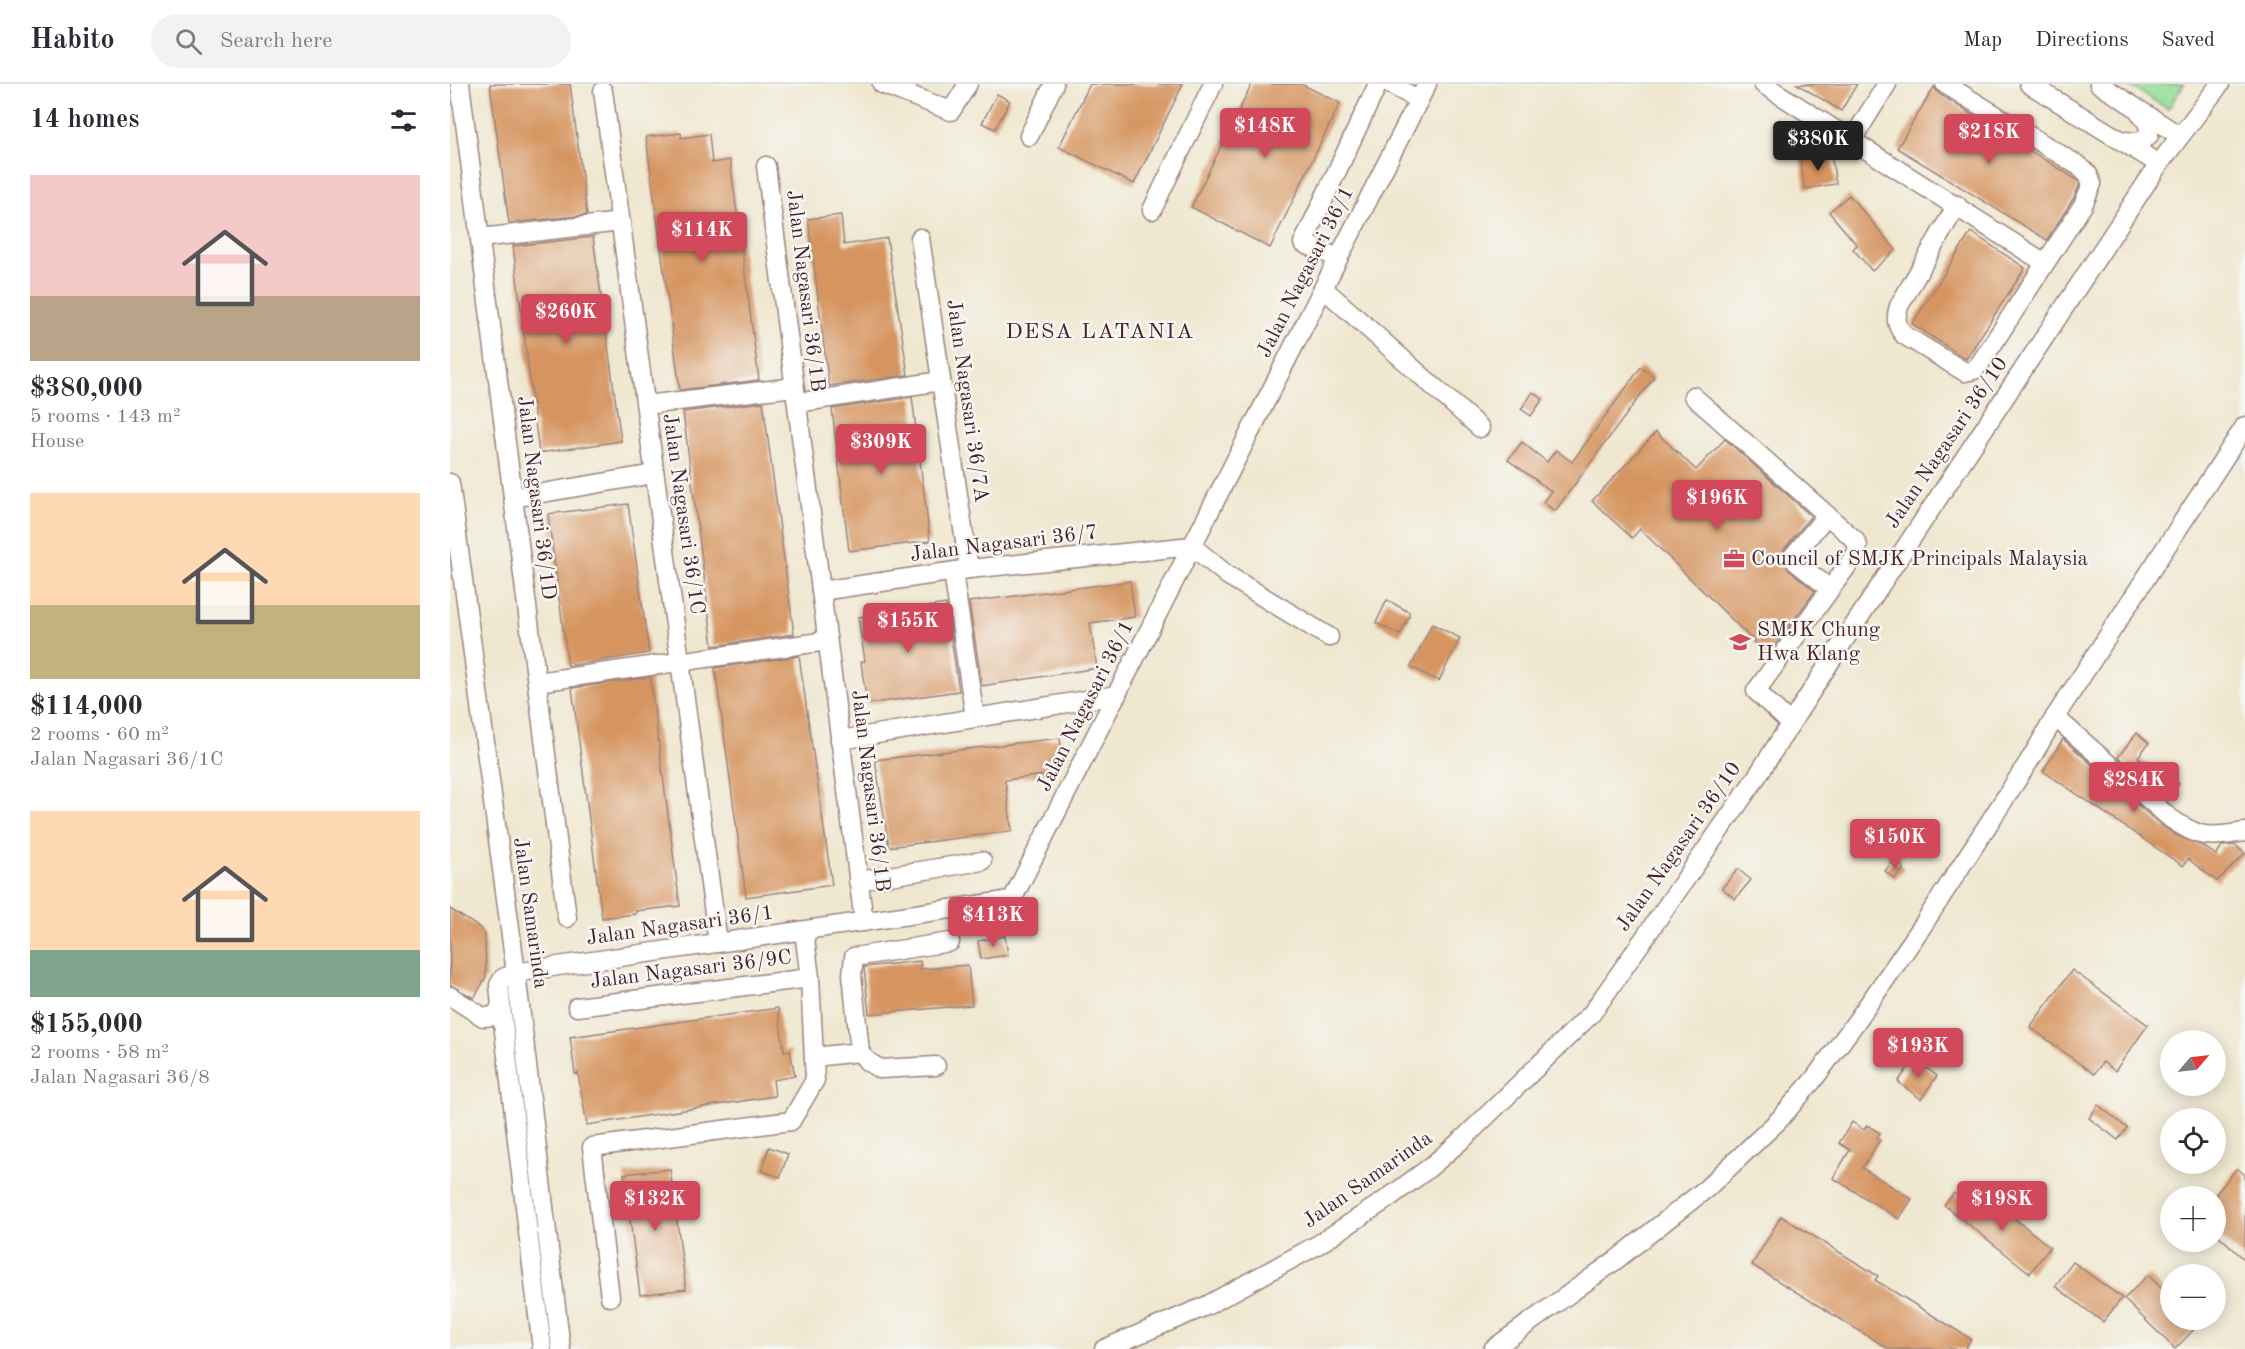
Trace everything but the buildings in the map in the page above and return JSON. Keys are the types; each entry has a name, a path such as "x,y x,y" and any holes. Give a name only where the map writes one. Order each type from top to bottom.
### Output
{"street":[{"name":"Jalan Nagasari 36/1D","path":"460,84 567,918"},
{"path":"882,84 951,111 968,84"},
{"path":"1029,136 1054,84"},
{"path":"1152,210 1213,84"},
{"path":"1338,258 1303,243 1378,84"},
{"path":"1390,84 1423,92"},
{"path":"1763,84 1957,205 2045,263"},
{"path":"1852,140 1887,84"},
{"path":"1945,84 2079,166 2091,179 2092,189 1974,370 1965,372 1919,345 1900,330 1896,318 1957,205"},
{"path":"2029,84 2159,164"},
{"path":"2099,84 2180,136"},
{"name":"Jalan Nagasari 36/10","path":"1611,984 1754,781 2159,164 2220,84"},
{"name":"Jalan Nagasari 36/1C","path":"603,91 718,944"},
{"name":"Jalan Nagasari 36/1","path":"516,973 1012,900 1423,92"},
{"path":"2122,141 2141,142 2149,135 2148,124 2137,108"},
{"name":"Jalan Nagasari 36/1B","path":"766,166 864,922"},
{"path":"480,238 621,222"},
{"name":"Jalan Nagasari 36/7A","path":"920,238 941,381 975,718"},
{"path":"1323,288 1480,428"},
{"path":"646,405 795,395 941,381"},
{"path":"1693,396 1854,539 1858,546 1856,554 1756,691 1790,723"},
{"path":"1493,1349 1616,1260 1707,1188 1779,1120 1814,1079 1921,928 2055,717 2245,426"},
{"path":"513,498 654,474"},
{"name":"Jalan Samarinda","path":"450,483 516,973 561,1349"},
{"path":"1827,515 1793,556 1796,562 1830,589"},
{"path":"1192,546 1227,575 1329,636"},
{"name":"Jalan Nagasari 36/7","path":"821,591 961,570 1192,546"},
{"path":"537,682 827,641"},
{"path":"840,740 1117,695"},
{"path":"2055,717 2170,818 2190,832 2207,837 2245,832"},
{"path":"858,881 982,861"},
{"path":"610,1297 592,1147 791,1121 815,1080 810,978 804,931"},
{"path":"936,1066 880,1069 867,1061 860,1052 852,975 854,957 950,942"},
{"path":"516,973 503,978 500,985 501,1006 542,1349"},
{"name":"Jalan Nagasari 36/9C","path":"578,1007 810,978"},
{"name":"Jalan Samarinda","path":"1104,1349 1206,1306 1319,1244 1386,1199 1429,1168 1464,1138 1592,1013 1611,984"},
{"path":"450,996 483,1017 495,1016 501,1006"},
{"path":"814,1057 860,1052"},
{"path":"523,1190 541,1187"}],"green space":[{"path":"2127,84 2184,84 2168,109"}],"place":[{"name":"Council of SMJK Principals Malaysia","path":"1734,559"},
{"name":"SMJK Chung Hwa Klang","path":"1740,642"}],"district":[{"name":"DESA LATANIA","path":"1100,332"}]}
